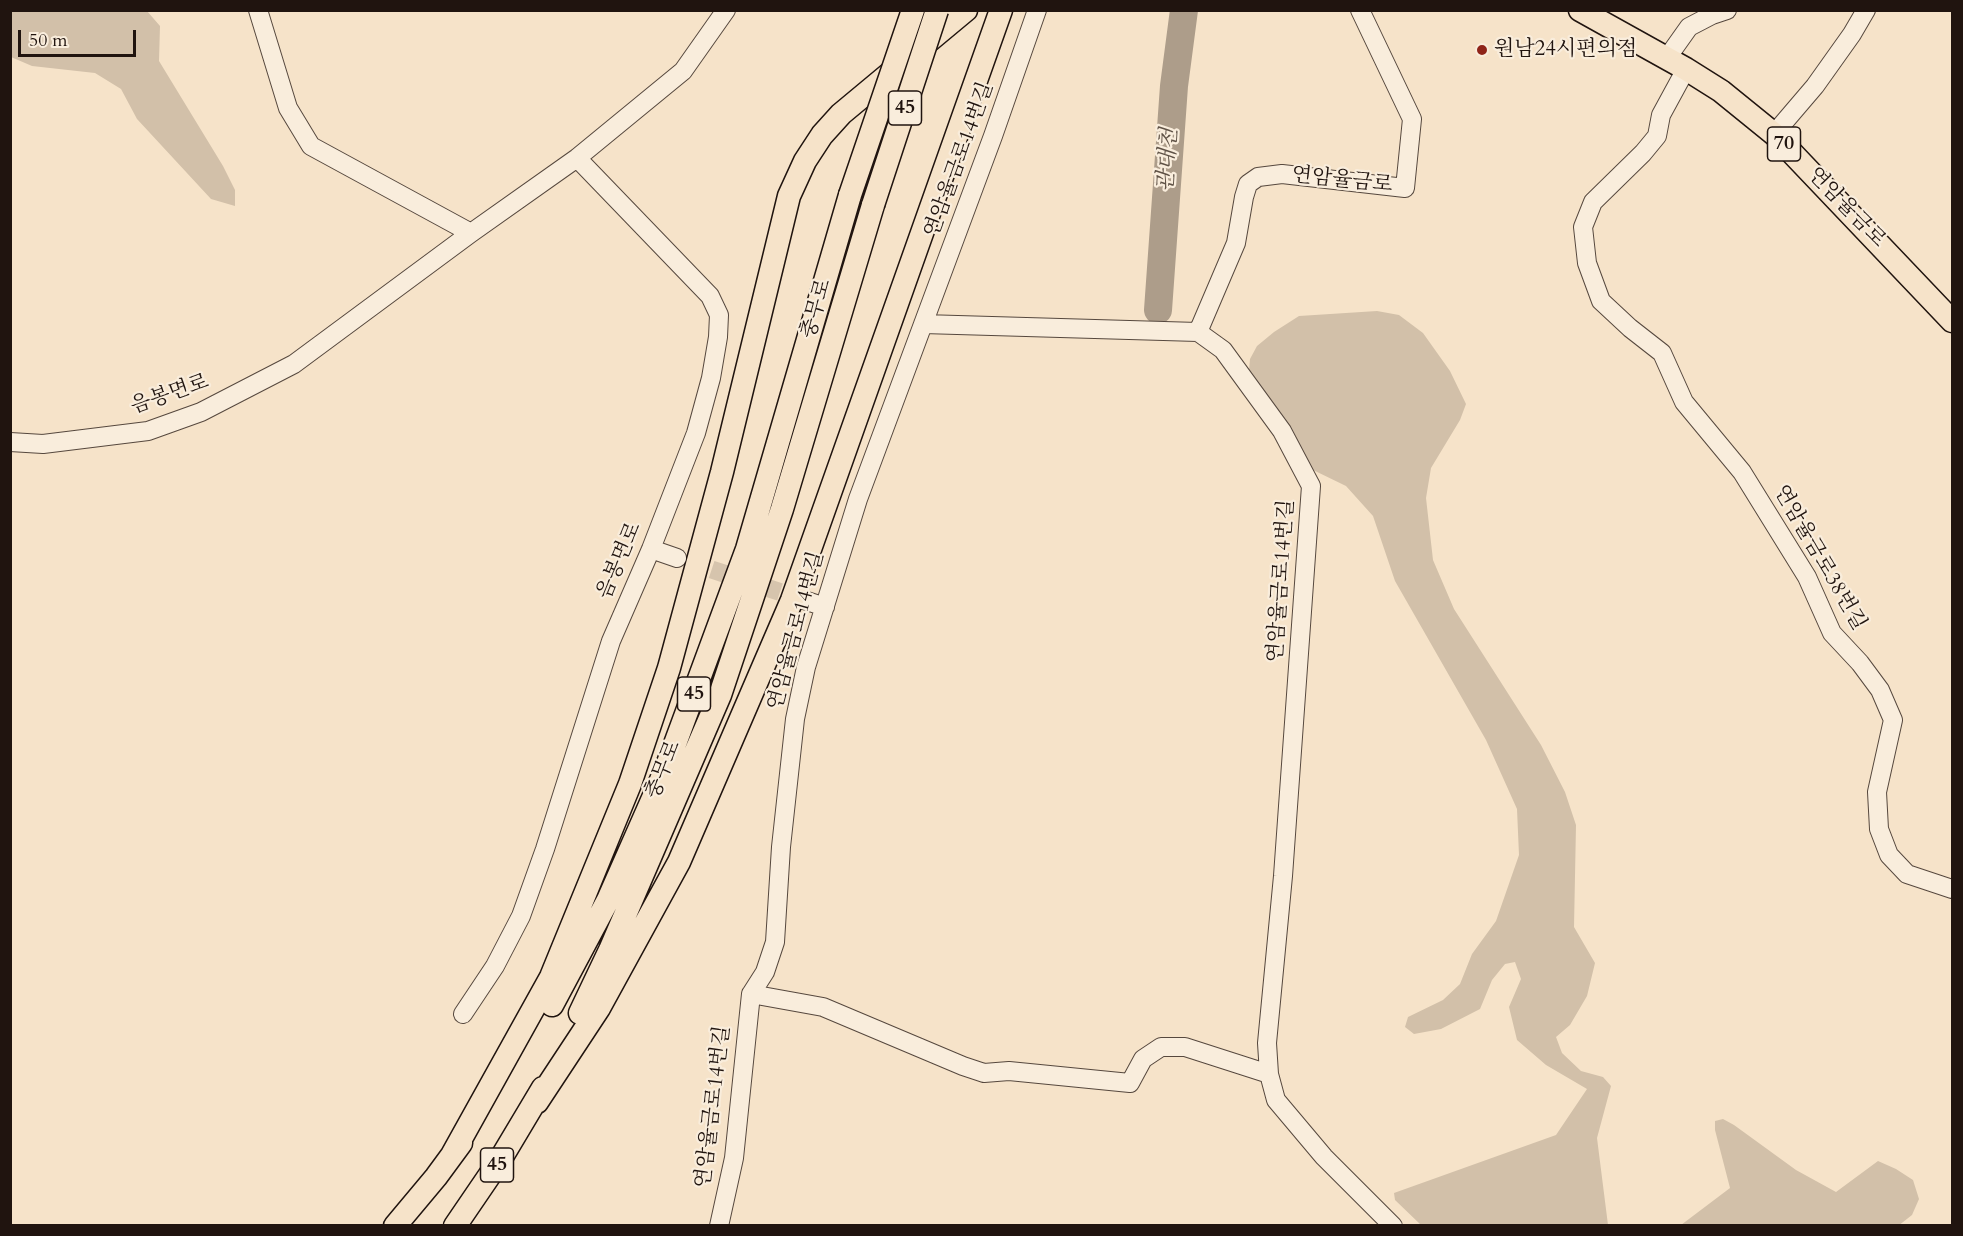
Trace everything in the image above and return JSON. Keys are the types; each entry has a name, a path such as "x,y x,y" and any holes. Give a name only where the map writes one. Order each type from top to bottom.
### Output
{"main road":[{"name":"충무로","path":"395,1226 452,1155 498,1092 566,981 608,900 665,771 747,549 850,195 913,10"},
{"name":"충무로","path":"454,1226 537,1102 610,950 720,695 782,510 873,205 938,10"},
{"path":"452,1155 551,977 630,784 669,668 722,472 793,187 805,161 822,135 841,114 966,10"},
{"path":"537,1102 599,1008 679,862 788,610 1001,10"},
{"name":"연암율금로","path":"1580,10 1677,63 1721,91 1774,134 1953,321"}],"street":[{"path":"258,10 288,108 311,146 471,232"},
{"name":"음봉면로","path":"10,442 43,444 148,431 201,412 294,364 471,232 577,158 683,71 726,10"},
{"name":"연암율금로14번길","path":"719,1226 734,1158 751,994 765,972 776,942 781,847 795,719 806,667 858,499 993,136 1037,10"},
{"name":"연암율금로","path":"1198,332 1236,243 1248,184 1258,177 1282,174 1406,188 1412,119 1360,10"},
{"name":"연암율금로38번길","path":"1727,10 1689,27 1661,115 1657,136 1593,202 1583,227 1587,263 1601,301 1662,353 1684,402 1742,472 1795,558 1807,578 1832,633 1860,663 1880,690 1893,720 1877,792 1879,829 1889,855 1907,874 1953,889"},
{"path":"1774,134 1815,86 1866,10"},
{"name":"음봉면로","path":"463,1014 495,966 521,916 545,849 611,641 651,549 696,433 711,378 719,315 710,296 577,158"},
{"path":"923,324 1198,332"},
{"name":"연암율금로14번길","path":"1198,332 1223,350 1282,431 1311,486 1284,876 1268,1043 1269,1074 1276,1100 1324,1157 1393,1226"},
{"path":"651,549 677,558"},
{"path":"801,599 825,607"},
{"path":"751,994 823,1007 984,1073 1010,1071 1130,1083 1143,1059 1161,1047 1185,1047 1269,1074"}],"shaded area":[{"path":"10,11 147,11 160,26 159,61 223,166 235,190 235,206 211,199 137,119 121,89 95,73 32,66 11,57"},
{"path":"1377,311 1399,315 1423,333 1450,371 1466,404 1460,420 1431,468 1426,498 1433,560 1454,609 1541,745 1565,792 1576,825 1574,927 1595,963 1587,996 1570,1025 1556,1037 1562,1053 1581,1071 1603,1077 1611,1086 1597,1138 1608,1225 1421,1225 1395,1200 1394,1193 1556,1135 1587,1089 1546,1065 1517,1040 1509,1007 1521,979 1515,962 1505,964 1492,980 1480,1009 1441,1029 1414,1034 1405,1027 1408,1017 1443,1000 1460,984 1472,954 1496,921 1519,855 1517,809 1486,740 1395,581 1373,516 1346,486 1311,469 1249,370 1250,359 1257,346 1299,316"},
{"path":"1723,1119 1796,1170 1836,1192 1878,1161 1896,1169 1913,1180 1919,1199 1912,1215 1898,1226 1681,1225 1730,1188 1715,1130 1715,1121"}],"waterway":[{"name":"관대천","path":"1158,310 1174,86 1184,10"}],"tunnel":[{"path":"686,561 801,599"}],"place":[{"name":"원남24시편의점","path":"1482,50"}]}
